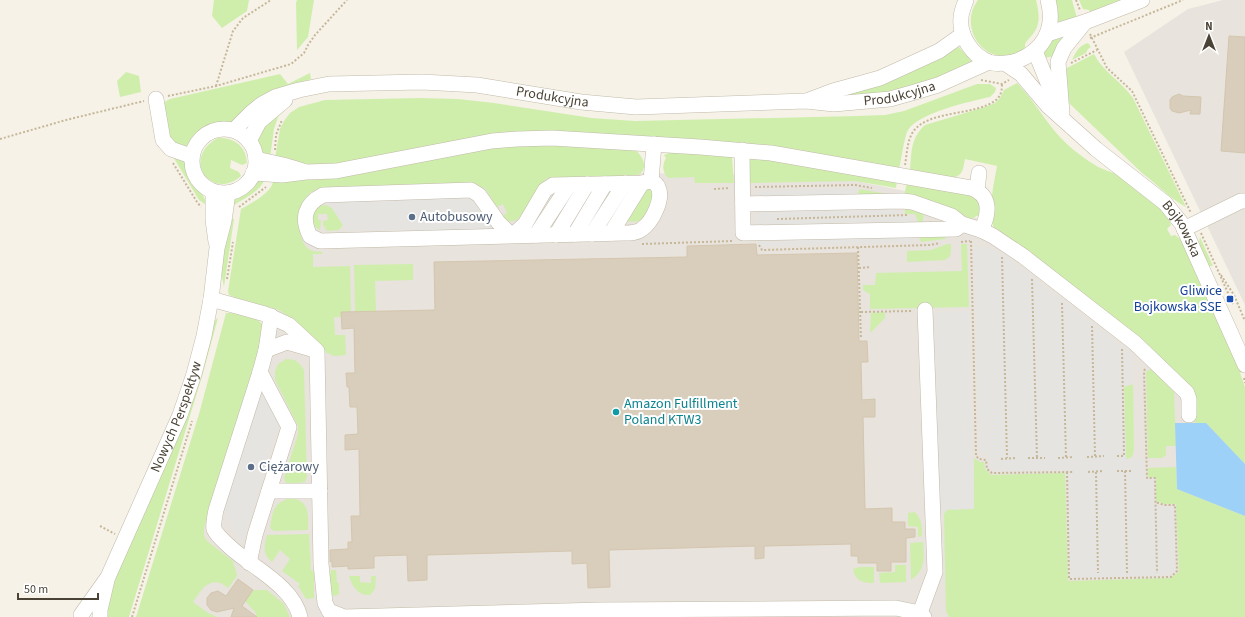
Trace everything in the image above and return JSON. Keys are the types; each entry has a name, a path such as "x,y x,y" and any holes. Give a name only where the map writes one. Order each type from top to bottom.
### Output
{"street":[{"path":"966,0 960,18 963,34 973,51 989,62 1006,64 1027,56 1035,51 1047,34 1051,20 1048,0"},
{"path":"1047,34 1085,22 1142,0"},
{"path":"1062,113 1058,62 1064,48 1085,22"},
{"name":"Produkcyjna","path":"806,101 833,91 880,78 939,52 963,34"},
{"name":"Bojkowska","path":"1035,51 1055,101 1072,128"},
{"name":"Produkcyjna","path":"234,130 252,112 262,104 275,97 329,84 422,82 477,85 581,102 636,107 806,101 834,104 890,99 938,85 989,62"},
{"name":"Bojkowska","path":"1006,64 1021,74 1048,106 1072,128 1096,149 1165,203 1182,224 1190,226 1245,365"},
{"name":"Produkcyjna","path":"249,140 260,122 268,114 299,90"},
{"path":"156,99 163,140 171,149 191,156"},
{"path":"220,128 234,130 249,140 253,147 254,166 250,180 242,187 221,192 203,185 196,177 192,167 191,156 201,137 210,131 220,128"},
{"path":"254,166 282,175 344,170 466,145 517,139 574,139 742,150 809,159 977,190 981,193 986,202 986,214 976,235"},
{"path":"617,233 647,182 654,144"},
{"path":"742,150 743,233 956,229 962,224"},
{"path":"977,190 980,173"},
{"path":"647,182 658,186 660,194 659,205 642,230 634,233 320,241 310,236 306,229 304,220 308,207 315,199 323,194 471,190 480,194 498,222 512,236 525,224 545,190 553,185 647,182"},
{"path":"592,234 625,183"},
{"path":"556,235 587,184"},
{"path":"575,234 605,184"},
{"path":"536,235 568,185"},
{"name":"Nowych Perspektyw","path":"100,617 100,610 108,577 180,415 194,374 204,336 211,299 217,248 213,220 219,211 221,192"},
{"path":"743,204 894,201 912,202 952,216 976,235 993,236 1036,265 1135,343 1187,393 1189,399 1189,415"},
{"path":"1190,226 1241,201 1245,201"},
{"path":"928,229 930,208"},
{"path":"211,299 271,316 289,325 317,351 321,564 325,603 329,611 344,617 601,610 896,608 922,615 936,572 926,310"},
{"path":"271,316 266,350 216,510 214,528 222,540 290,596 298,608 300,617"},
{"path":"266,350 287,342 317,351"},
{"path":"249,563 255,535 289,427 260,372"},
{"path":"269,491 320,491"},
{"name":"Nowych Perspektyw","path":"80,616 108,577"}],"path":[{"path":"216,86 233,31 243,18 271,0"},
{"path":"291,64 304,53 315,35 348,0"},
{"path":"1183,0 1091,37 1107,68 1132,91 1188,208 1190,226 1234,295 1245,321"},
{"path":"1067,64 1072,63 1097,50"},
{"path":"170,159 201,207 219,211 237,212 239,207 264,189 269,183"},
{"path":"775,218 914,215"},
{"path":"976,235 976,456 979,459 986,460 987,469 992,473 1074,472"},
{"path":"858,247 861,339"},
{"path":"1002,251 1007,458"},
{"path":"859,268 871,267"},
{"path":"1032,272 1037,458"},
{"path":"1062,303 1066,458"},
{"path":"860,312 926,310"},
{"path":"1092,319 1095,456"},
{"path":"1117,456 1124,456 1122,342"},
{"path":"1150,367 1146,368 1144,371 1147,478 1155,478 1157,573"},
{"path":"1245,377 1245,383"},
{"path":"1087,457 1104,456"},
{"path":"1058,458 1074,457"},
{"path":"1001,459 1015,458"},
{"path":"1028,458 1045,458"},
{"path":"1088,472 1103,471"},
{"path":"1117,471 1133,471"},
{"path":"1125,471 1127,573"},
{"path":"1066,472 1070,579 1171,577 1177,571 1175,505 1164,505 1155,502"},
{"path":"1096,472 1098,573"},
{"path":"100,526 125,539"}],"shaded area":[{"path":"1223,0 1245,0 1245,305 1124,52 1188,9"},
{"path":"637,173 831,176 905,191 966,212 995,230 1245,439 1245,617 173,617 242,403 308,183"},
{"path":"859,189 855,206 895,206 898,216 911,216 914,225 914,242 758,247 754,199 757,191"},
{"name":"Autobusowy","path":"476,197 493,225 488,229 347,231 332,208 327,205 332,200"},
{"path":"975,246 994,250 1012,261 1132,354 1133,384 1124,387 1126,459 1144,459 1145,479 1154,479 1154,503 1164,507 1174,506 1176,569 1170,575 1070,578 1067,470 995,472 989,467 988,454 979,452"},
{"path":"969,311 974,509 939,510 934,312"},
{"name":"Ciężarowy","path":"264,394 279,424 242,544 223,510 258,396"}],"green space":[{"path":"214,0 249,0 247,11 222,28 212,16"},
{"path":"297,0 314,0 308,37 297,50 296,3"},
{"path":"978,0 1036,0 1038,22 1036,30 1025,44 1025,50 1004,56 994,54 979,44 971,27 973,9"},
{"path":"1055,0 1072,0 1077,18 1055,27"},
{"path":"1079,0 1123,0 1090,13 1089,10 1083,9"},
{"path":"1073,28 1055,56 1044,58 1046,45 1052,37"},
{"path":"1088,43 1091,47 1086,53 1072,60 1076,52"},
{"path":"959,47 972,62 943,76 885,94 830,97 898,76"},
{"path":"1094,54 1098,61 1133,98 1186,207 1142,173 1070,104 1064,86 1065,72 1067,68"},
{"path":"126,72 139,76 141,92 120,97 117,81"},
{"path":"310,73 311,79 282,89 232,124 208,129 184,148 167,139 163,103 170,99 280,74 288,84"},
{"path":"1017,83 1057,134 1067,144 1089,161 1118,175 1149,197 1157,204 1168,219 1171,225 1167,229 1171,236 1175,235 1184,242 1243,371 1240,373 1245,387 1245,464 1206,423 1195,423 1193,390 996,232 993,226 991,209 997,166 965,159 963,169 960,174 952,178 910,170 914,140 925,125 995,103 1000,98 1004,90"},
{"path":"977,84 990,84 996,88 995,92 990,97 957,105 931,114 912,125 907,132 899,169 569,133 334,164 299,164 275,158 280,129 290,113 299,107 325,100 420,98 458,99 592,118 635,121 856,116 885,115 904,111"},
{"path":"293,101 278,117 274,129 270,158 266,157 256,146 255,142 257,134 280,109"},
{"path":"218,138 234,141 242,147 246,157 247,163 242,165 231,160 230,168 239,172 241,176 230,183 219,184 211,181 204,174 201,166 201,156 207,146"},
{"path":"531,144 634,149 641,157 644,165 641,173 631,177 546,179 520,217 513,221 509,221 502,216 507,213 503,204 497,207 484,187 482,189 477,184 325,187 312,192 308,195 302,208 300,216 300,234 307,247 313,251 322,252 322,254 313,254 313,267 350,266 351,312 341,317 334,317 335,335 345,335 346,355 334,356 327,353 292,319 279,310 229,295 228,291 241,209 264,194 273,182 324,179 474,149"},
{"path":"676,152 732,157 734,183 695,183 694,177 668,178 663,166 666,158 664,155"},
{"path":"172,155 186,162 189,178 202,193 206,205 199,200"},
{"path":"754,157 897,180 896,188 855,181 747,183 749,160"},
{"path":"265,177 264,182 257,190 234,205 230,204 232,200 257,180"},
{"path":"907,182 974,195 980,199 979,215 971,219 931,203 904,196"},
{"path":"646,189 652,189 655,194 643,221 624,222"},
{"path":"859,189 894,195 857,197"},
{"path":"327,205 332,208 343,225 339,230 327,231 323,225 323,221 328,220 327,214 318,214 318,220 321,220 320,230 312,225 311,214 318,206"},
{"path":"905,207 923,214 923,219 919,224 915,214 905,214"},
{"path":"227,218 234,219 224,287 222,278 222,261"},
{"path":"918,235 947,235 945,239 921,242"},
{"path":"1200,237 1213,266 1208,266 1203,256 1199,244"},
{"path":"951,244 951,252 949,257 945,260 907,262 907,251 931,250"},
{"path":"961,244 967,244 969,307 870,309 870,294 863,290 863,285 875,285 876,273 962,271"},
{"path":"413,264 413,280 375,281 376,312 355,312 354,265"},
{"path":"885,312 885,318 870,333 871,313"},
{"path":"226,313 241,314 251,317 263,325 261,342 204,528 204,536 207,541 234,562 233,564 237,576 228,588 223,584 215,582 207,585 200,591 193,602 208,613 218,617 136,617 199,414"},
{"path":"218,318 203,373 129,617 103,617 119,568 214,321"},
{"path":"286,359 297,362 304,370 307,477 305,482 291,484 286,483 284,478 298,434 298,426 275,380 275,371 278,364"},
{"path":"1151,369 1174,392 1176,446 1166,446 1166,455 1162,458 1148,458 1146,372"},
{"path":"1133,384 1134,450 1132,457 1126,459 1124,386"},
{"path":"974,458 980,462 984,462 985,469 991,475 1065,473 1068,581 1170,578 1179,572 1176,504 1164,504 1156,501 1156,477 1148,477 1148,468 1176,467 1177,489 1245,516 1245,617 949,617 946,611 944,514 949,509 974,509"},
{"path":"291,498 302,502 305,505 308,514 308,530 274,531 270,528 274,509 280,503"},
{"path":"915,512 922,526 922,536 918,537 918,527 908,526 908,513"},
{"path":"309,534 311,570 314,572 314,598 306,599 298,586 300,584 282,571 290,559 280,550 272,562 265,553 265,546 267,535"},
{"path":"923,542 924,558 922,568 911,580 910,543"},
{"path":"895,565 906,565 906,582 880,583 879,573 895,572"},
{"path":"860,567 874,567 874,583 863,582 858,579 853,569"},
{"path":"331,570 336,570 337,583 339,583 339,594 335,596 330,594 329,573 331,573"},
{"path":"349,576 360,576 360,582 371,583 371,576 376,576 375,589 370,595 362,594 356,590"},
{"path":"253,590 267,590 284,604 290,617 256,617 256,613 245,601"}],"water":[{"path":"1175,423 1206,423 1245,464 1245,516 1177,489"}],"building":[{"path":"1229,36 1245,37 1245,153 1221,151"},
{"path":"1179,94 1183,96 1201,97 1200,114 1190,114 1191,110 1179,113 1172,111 1170,108 1170,100 1172,97"},
{"name":"Amazon Fulfillment Poland KTW3","path":"756,244 757,255 857,253 859,341 867,341 868,362 861,362 862,400 875,399 875,417 863,417 865,509 892,508 892,522 905,522 905,529 915,529 915,537 906,538 906,562 891,562 891,571 877,571 877,563 858,563 858,556 851,556 851,544 764,546 764,558 755,559 755,546 609,550 610,587 588,588 587,563 572,564 572,551 427,555 427,580 408,581 407,555 374,556 374,568 348,569 348,566 332,567 332,561 330,562 330,550 348,549 348,542 352,542 351,516 360,516 359,449 345,450 345,435 358,434 357,407 350,407 349,387 347,387 346,373 355,373 354,328 342,329 341,312 435,310 434,262 687,257 687,246"},
{"path":"238,579 253,590 242,606 257,617 231,617 234,608 217,612 211,610 207,605 207,598 211,593 218,591 226,596"}],"place":[{"name":"Autobusowy","path":"412,217"},
{"name":"Gliwice Bojkowska SSE","path":"1230,299"},
{"name":"Amazon Fulfillment Poland KTW3","path":"616,412"},
{"name":"Ciężarowy","path":"251,467"}]}
